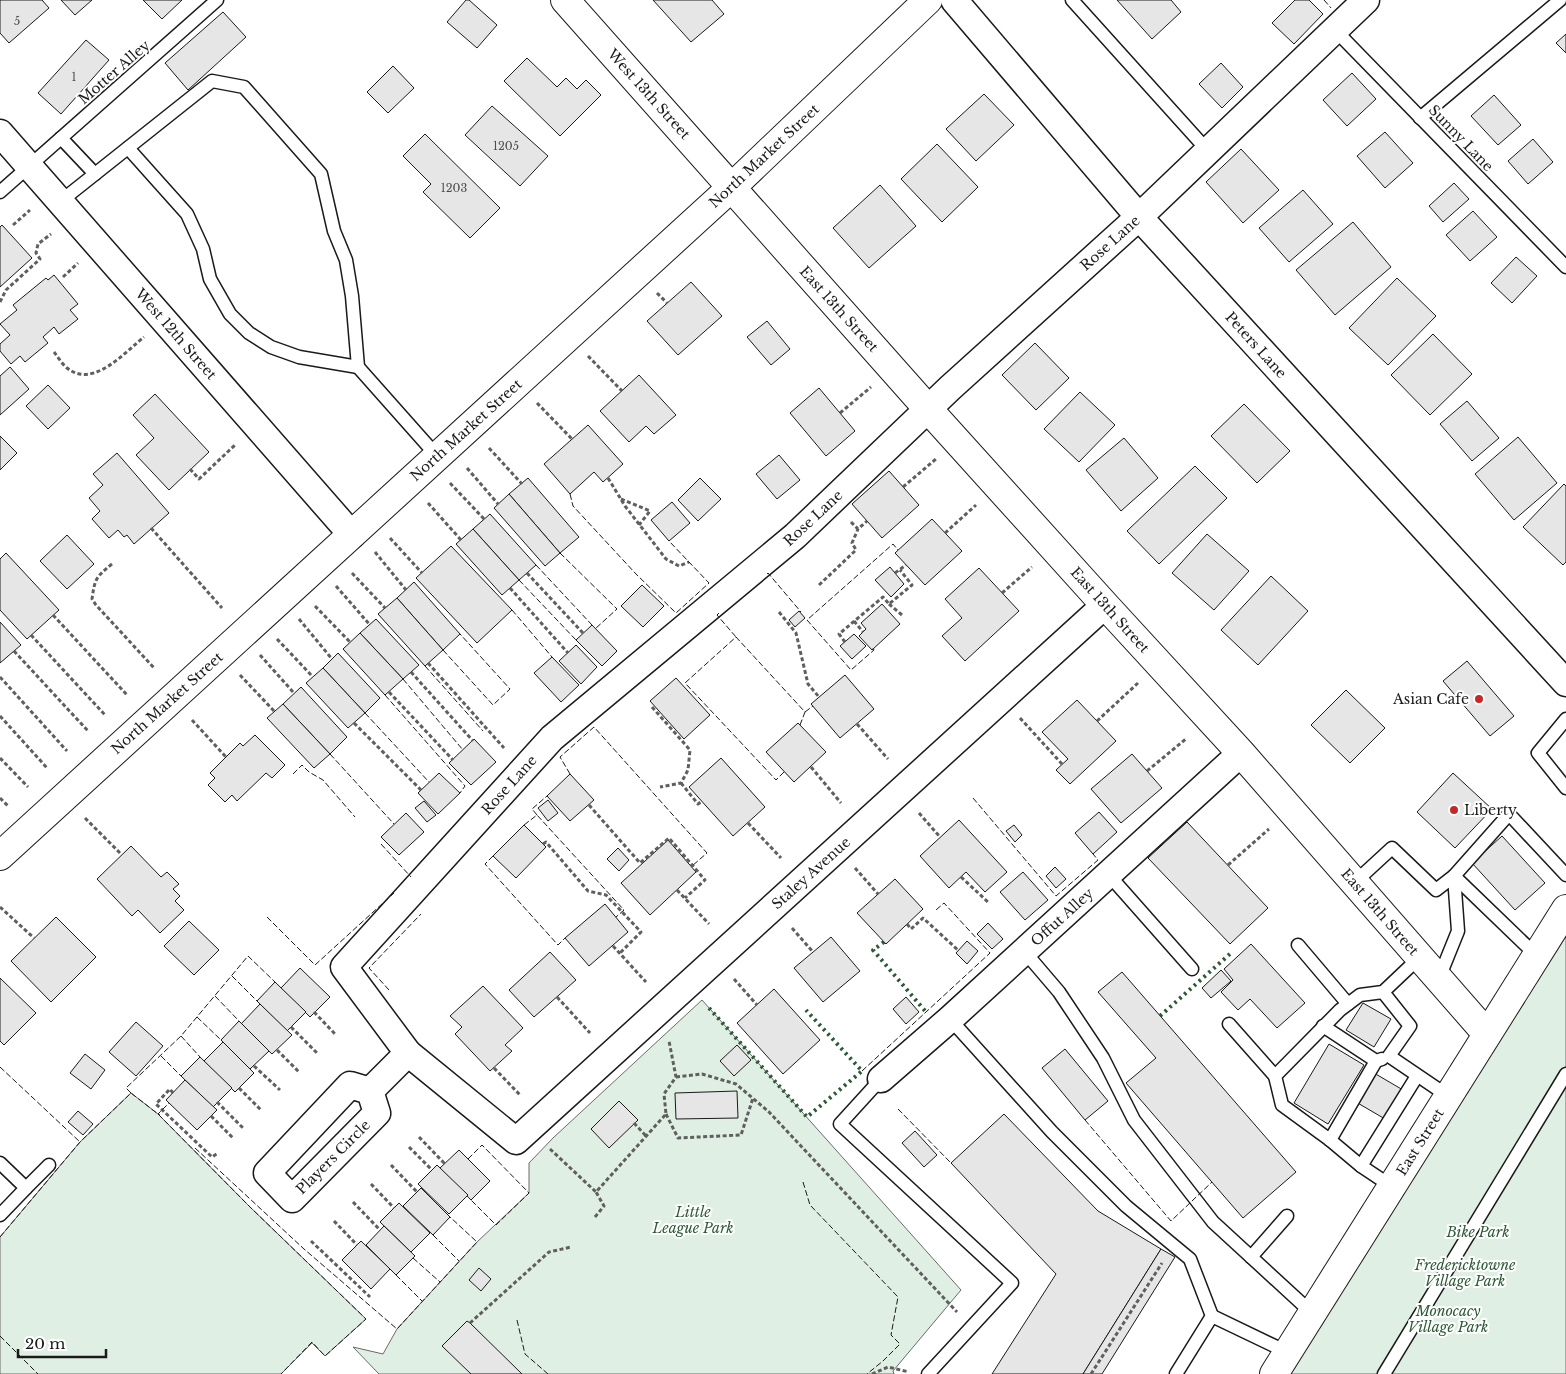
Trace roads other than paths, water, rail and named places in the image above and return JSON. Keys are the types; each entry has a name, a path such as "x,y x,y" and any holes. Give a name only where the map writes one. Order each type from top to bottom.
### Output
{"main road":[{"name":"West 13th Street","path":"565,0 732,187"},
{"name":"North Market Street","path":"0,856 442,468 928,0"},
{"name":"East 13th Street","path":"732,187 1105,606 1241,753 1487,1034"},
{"name":"East Street","path":"1280,1363 1566,909"}],"street":[{"name":"Peters Lane","path":"954,0 1139,217 1566,683"},
{"name":"Rose Lane","path":"408,1053 344,967 552,738 795,536 928,409 1139,217 1366,0"},
{"name":"West 12th Street","path":"0,133 361,541"},
{"name":"Staley Avenue","path":"408,1053 523,1135 1105,606"},
{"name":"Offut Alley","path":"881,1079 1241,753"},
{"path":"370,1091 408,1053"}],"lane":[{"name":"Motter Alley","path":"0,192 217,0"},
{"path":"1072,0 1208,151"},
{"path":"1420,118 1560,0"},
{"name":"Sunny Lane","path":"1334,29 1566,267"},
{"path":"61,201 212,81 244,87 320,174 334,231 346,260 352,296 358,367 442,468"},
{"path":"61,138 95,174"},
{"path":"128,148 187,214 203,249 210,279 230,314 250,334 270,347 299,357 358,367"},
{"path":"1566,719 1538,753 1566,788"},
{"path":"1354,883 1392,848 1436,890 1454,876 1509,814 1566,875"},
{"path":"1108,874 1192,969"},
{"path":"1454,876 1536,956"},
{"path":"1439,978 1458,931 1454,876"},
{"path":"1298,945 1348,1004"},
{"path":"1024,951 1058,992 1103,1058 1134,1120 1213,1222 1312,1313"},
{"path":"1275,1076 1323,1026 1348,1004 1360,995 1383,992 1420,957"},
{"path":"1330,1140 1376,1061 1389,1056 1410,1026 1383,992"},
{"path":"950,1018 1052,1132 1126,1206 1190,1259 1212,1316 1280,1363"},
{"path":"1229,1024 1275,1076 1282,1105 1330,1140 1360,1166 1392,1186"},
{"path":"1323,1026 1376,1061"},
{"path":"1389,1056 1448,1096"},
{"path":"1384,1374 1566,1074"},
{"path":"1360,1166 1417,1076"},
{"path":"881,1079 840,1124 1012,1283 928,1374"},
{"path":"0,1163 26,1188"},
{"path":"0,1215 49,1165"},
{"path":"1251,1256 1287,1216"},
{"path":"1176,1374 1212,1316"}],"place":[{"name":"Asian Cafe","path":"1479,699"},
{"name":"Liberty","path":"1454,810"}],"park label":[{"name":"Little League Park","path":"693,1220"},
{"name":"Bike Park","path":"1478,1232"},
{"name":"Fredericktowne Village Park","path":"1465,1274"},
{"name":"Monocacy Village Park","path":"1448,1319"}]}
